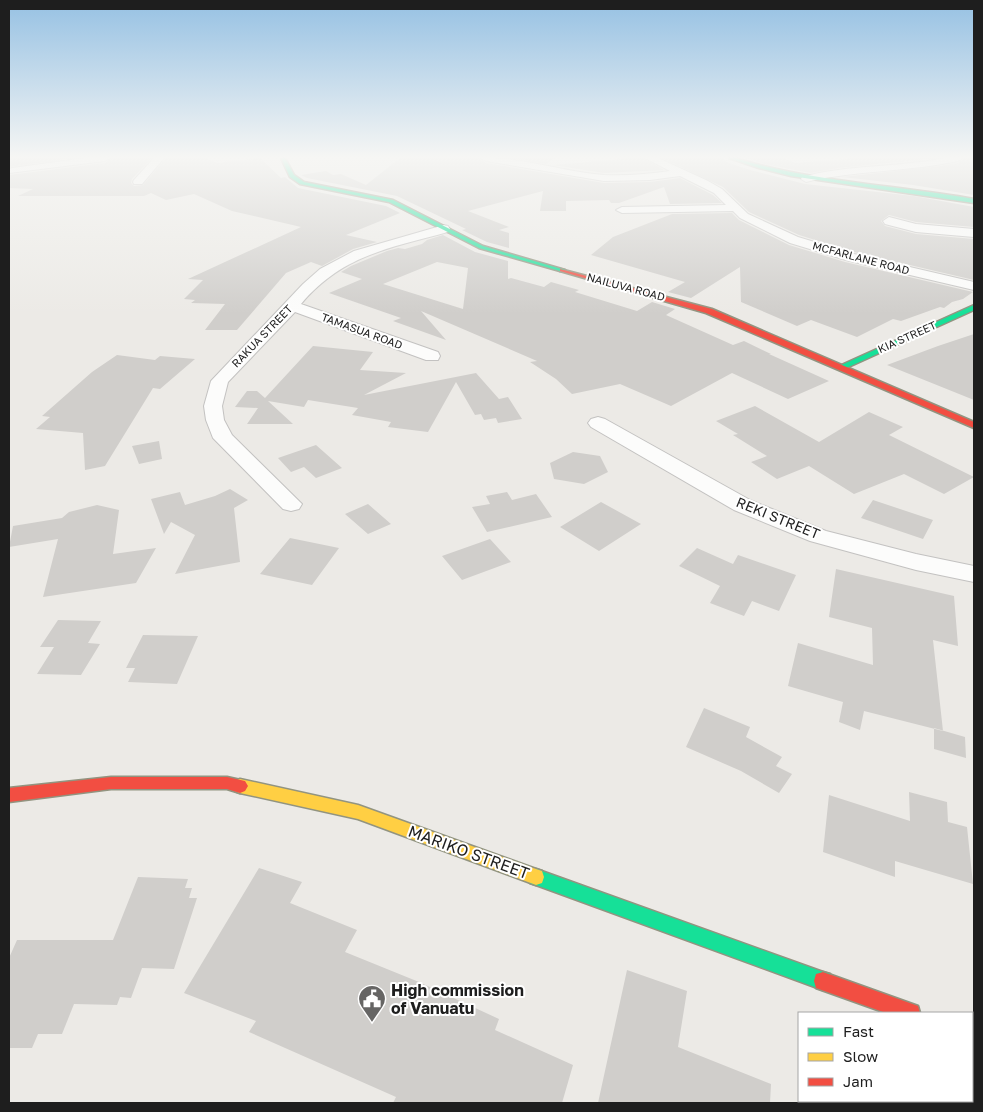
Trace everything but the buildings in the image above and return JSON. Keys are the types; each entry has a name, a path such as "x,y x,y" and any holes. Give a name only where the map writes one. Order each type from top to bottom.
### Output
{"main road":[{"name":"NAILUVA ROAD","path":"411,210 444,229 490,250 709,311 974,425"},
{"name":"KIA STREET","path":"840,368 971,310"},
{"name":"MARIKO STREET","path":"9,795 111,783 227,783 358,812 908,1012"}],"street":[{"path":"622,210 628,210"},
{"name":"MCFARLANE ROAD","path":"737,210 744,216 794,240 851,257 974,286"},
{"path":"889,221 916,228 974,233"},
{"name":"RAKUA STREET","path":"291,504 223,438 215,420 213,406 220,381 308,287 325,272 343,261 385,245 444,229"},
{"name":"TAMASUA ROAD","path":"292,306 432,356"},
{"name":"REKI STREET","path":"598,423 742,505 818,536 916,562 974,574"}],"traffic: fast":[{"path":"408,210 481,247 562,270"},
{"path":"841,367 974,307"},
{"path":"536,877 823,981"}],"traffic: slow":[{"path":"240,786 358,812 536,877"}],"traffic: jam":[{"path":"562,270 709,311 974,425"},
{"path":"9,795 111,783 227,783 240,786"},
{"path":"823,981 908,1012"}],"place":[{"name":"High commission of Vanuatu","path":"372,1023"}]}
